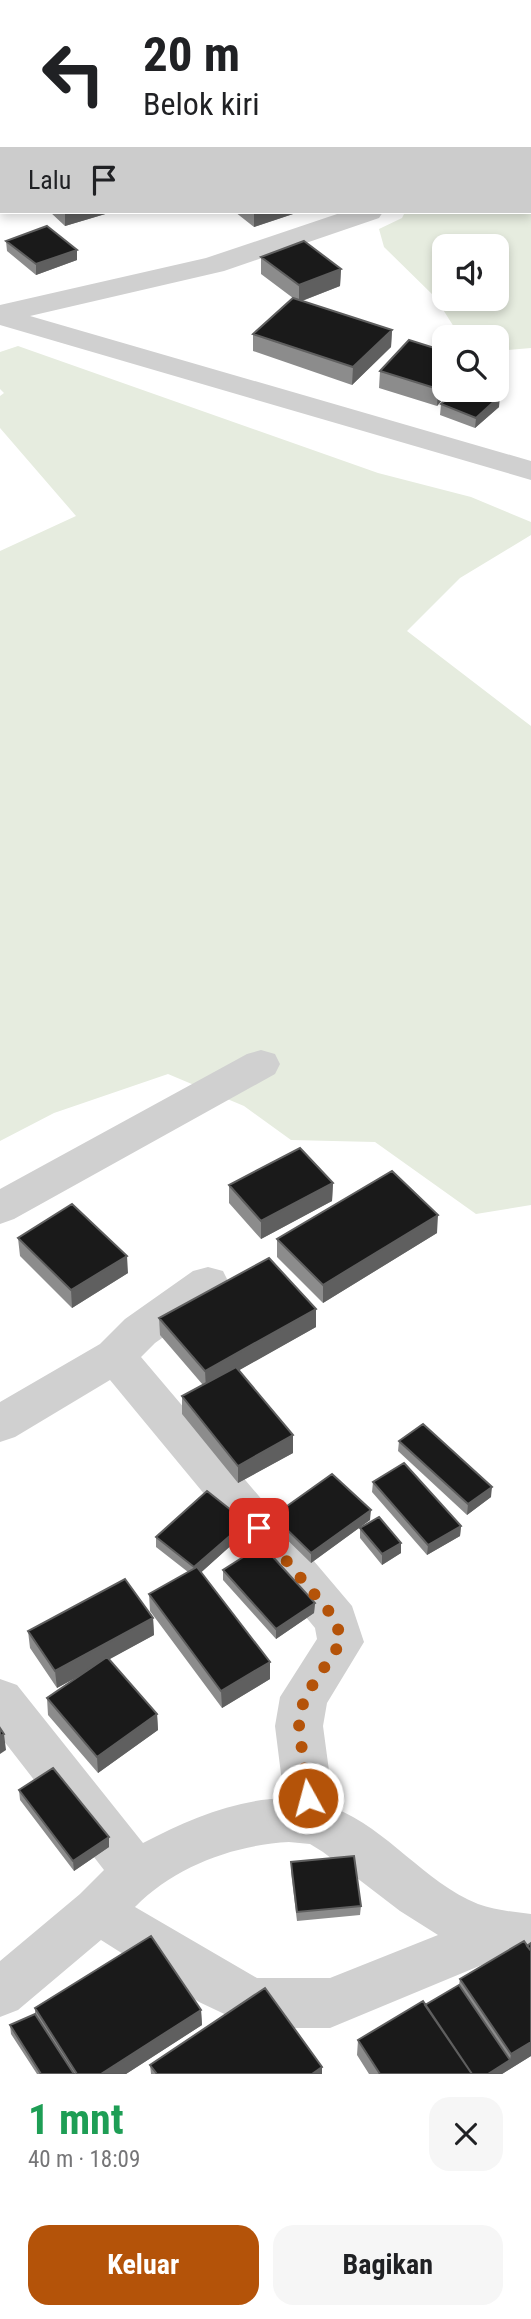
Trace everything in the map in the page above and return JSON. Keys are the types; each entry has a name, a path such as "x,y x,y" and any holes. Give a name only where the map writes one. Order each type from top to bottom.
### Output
{"street":[{"path":"0,315 214,265 330,217 353,214"},
{"path":"0,315 154,364 531,471"},
{"path":"0,1208 261,1064"},
{"path":"0,1424 115,1356 140,1331 208,1283"},
{"path":"115,1356 336,1620 341,1642 304,1698 299,1726 311,1822"},
{"path":"0,1700 137,1873"},
{"path":"0,1993 98,1911 137,1873 176,1850 224,1830 275,1821 311,1822 353,1844 442,1913 514,1937"},
{"path":"98,1911 217,1985 254,2003 330,2003 514,1937"}],"shaded area":[{"path":"404,214 531,214 531,348 509,350 509,325 453,325 444,311 509,311 509,234 432,234 432,294 384,247 379,229 402,218"},
{"path":"18,346 378,473 471,497 531,522 531,535 460,578 407,631 531,726 531,1205 476,1214 375,1142 291,1140 244,1106 168,1074 54,1113 0,1141 0,551 76,516 0,428 0,396 4,393 0,389 0,352"}],"building":[{"path":"47,226 77,250 36,264 6,241"},
{"path":"304,241 341,269 299,285 261,257"},
{"path":"293,298 392,330 353,367 253,334"},
{"path":"409,340 432,347 432,387 380,371"},
{"path":"443,402 493,402 476,418 441,404"},
{"path":"300,1148 333,1183 261,1221 229,1185"},
{"path":"392,1171 438,1215 323,1285 277,1239"},
{"path":"72,1204 127,1256 71,1290 18,1238"},
{"path":"269,1258 316,1309 205,1371 159,1318"},
{"path":"236,1367 293,1435 238,1466 182,1396"},
{"path":"423,1424 492,1487 468,1504 399,1441"},
{"path":"404,1463 461,1526 428,1545 373,1482"},
{"path":"332,1474 371,1510 311,1553 273,1516"},
{"path":"207,1491 246,1522 194,1567 156,1537"},
{"path":"379,1517 401,1543 382,1554 360,1528"},
{"path":"262,1545 315,1603 276,1629 223,1570"},
{"path":"197,1567 270,1662 221,1691 149,1594"},
{"path":"125,1579 153,1618 55,1671 28,1631"},
{"path":"107,1657 157,1714 97,1757 47,1698"},
{"path":"53,1768 109,1837 73,1861 19,1790"},
{"path":"354,1856 361,1906 297,1912 291,1862"},
{"path":"151,1936 201,2010 101,2074 77,2074 35,2008"},
{"path":"524,1941 531,1951 531,2042 511,2054 460,1979"},
{"path":"459,1985 510,2060 488,2074 472,2074 425,2005"},
{"path":"265,1988 322,2067 312,2074 157,2074 150,2065"},
{"path":"423,2001 472,2074 380,2074 358,2040"},
{"path":"35,2014 74,2074 41,2074 10,2025"}],"route":[{"path":"259,1528 336,1620 341,1642 304,1698 299,1726 308,1798"}]}
